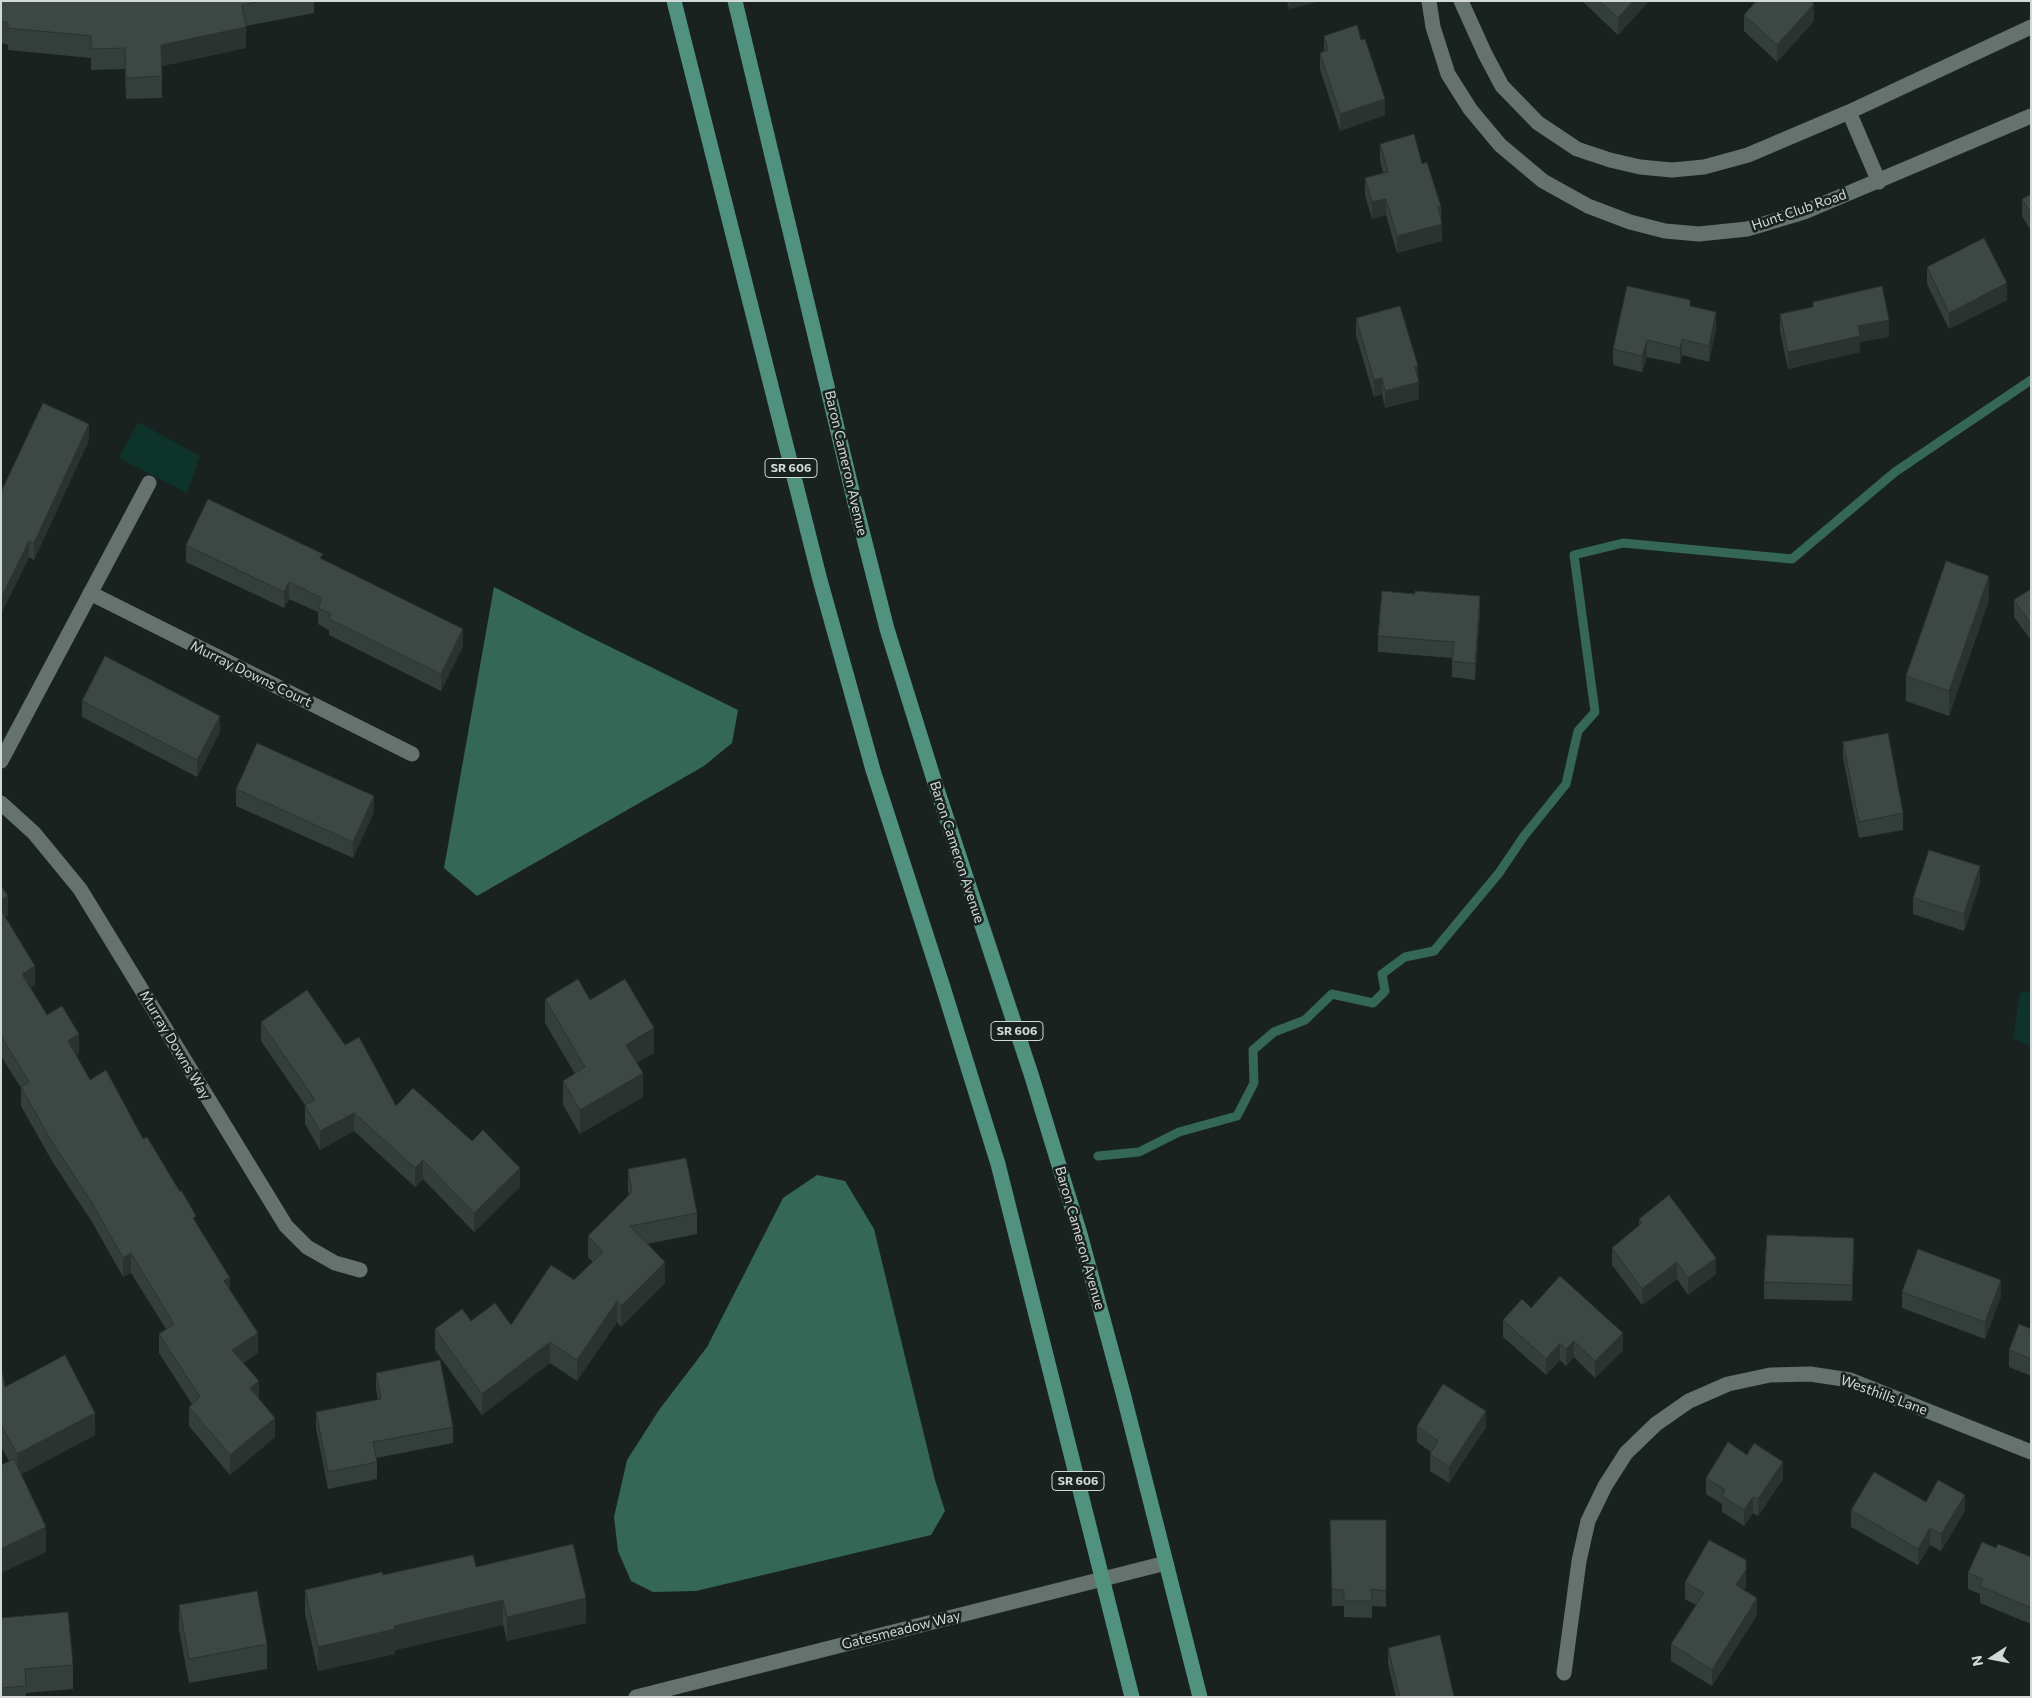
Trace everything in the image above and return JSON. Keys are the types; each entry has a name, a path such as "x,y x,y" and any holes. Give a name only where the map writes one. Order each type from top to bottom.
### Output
{"main road":[{"name":"SR 606","path":"674,1 820,580 873,770 998,1164 1132,1697"},
{"name":"Baron Cameron Avenue","path":"735,1 887,629 931,771 1032,1077 1080,1234 1200,1697"}],"street":[{"name":"Hunt Club Road","path":"1429,1 1433,27 1448,74 1470,109 1500,145 1543,181 1588,206 1630,222 1665,231 1699,234 1747,228 1804,212 1879,182 2031,116"},
{"path":"1461,1 1502,86 1538,123 1578,149 1610,160 1640,167 1672,170 1704,167 1748,155 1849,112 2031,27"},
{"path":"1849,112 1879,182"},
{"path":"1,761 149,483"},
{"name":"Murray Downs Court","path":"90,593 412,754"},
{"name":"Murray Downs Way","path":"1,802 34,834 80,889 286,1226 307,1246 335,1263 360,1270"},
{"name":"Westhills Lane","path":"1564,1673 1579,1561 1588,1521 1605,1486 1626,1453 1656,1424 1689,1401 1736,1382 1770,1375 1810,1374 1850,1380 2031,1452"},
{"name":"Gatesmeadow Way","path":"636,1697 1166,1563"}],"shaded area":[{"path":"138,422 200,456 187,493 119,458"},
{"path":"494,587 738,710 732,743 704,766 477,896 444,868"},
{"path":"2031,991 2031,1047 2013,1038 2020,993"},
{"path":"817,1175 845,1181 874,1229 935,1480 945,1511 931,1535 696,1591 653,1592 631,1581 618,1551 614,1517 627,1460 659,1410 707,1347 783,1198"}],"building":[{"path":"1,1 262,1 242,5 246,27 161,45 162,76 126,78 125,48 91,49 91,36 8,28 8,23 1,21"},
{"path":"1599,1 1633,1 1618,18"},
{"path":"1756,1 1811,1 1814,4 1777,45 1744,15"},
{"path":"1357,25 1361,40 1365,39 1385,99 1340,114 1320,53 1328,50 1324,36"},
{"path":"1414,134 1422,164 1427,162 1441,207 1438,207 1442,224 1397,236 1386,199 1372,202 1365,178 1388,172 1380,144"},
{"path":"2031,194 2031,214 2022,199"},
{"path":"1984,238 2007,283 1949,313 1927,267"},
{"path":"1627,286 1690,300 1690,306 1716,312 1709,346 1682,339 1680,348 1647,340 1642,356 1613,349"},
{"path":"1882,286 1889,320 1858,326 1860,336 1788,352 1780,314 1813,307 1813,302"},
{"path":"1400,306 1418,366 1415,367 1419,382 1385,391 1382,378 1374,380 1356,318"},
{"path":"43,403 89,424 34,543 29,541 1,598 1,492"},
{"path":"208,499 323,554 320,558 463,629 441,674 329,619 331,614 318,608 322,598 289,582 284,592 186,545"},
{"path":"1946,561 1989,576 1949,691 1906,676"},
{"path":"2031,589 2031,624 2014,600"},
{"path":"1382,591 1415,594 1415,591 1480,596 1475,664 1452,661 1454,642 1378,636"},
{"path":"105,656 220,716 197,760 82,701"},
{"path":"1888,733 1903,813 1859,822 1843,742"},
{"path":"257,743 374,796 353,842 236,789"},
{"path":"1929,850 1980,866 1964,914 1913,898"},
{"path":"1,886 8,896 1,900"},
{"path":"1,910 35,966 22,974 47,1015 62,1006 79,1034 68,1041 90,1080 106,1070 143,1139 147,1137 180,1192 181,1190 196,1216 193,1218 230,1278 224,1281 258,1333 232,1350 259,1381 250,1388 275,1418 230,1455 189,1407 200,1397 159,1334 174,1324 131,1253 123,1258 92,1203 52,1142 21,1087 29,1082 1,1036"},
{"path":"578,979 590,1000 625,979 654,1028 626,1045 643,1073 580,1110 563,1081 585,1067 545,999"},
{"path":"307,990 345,1045 359,1037 396,1106 413,1088 472,1141 483,1130 520,1168 474,1213 423,1160 415,1168 354,1113 320,1131 305,1105 315,1100 261,1022"},
{"path":"686,1158 697,1213 630,1226 665,1262 621,1306 617,1301 577,1360 550,1342 482,1394 435,1329 462,1309 471,1321 495,1303 511,1325 551,1265 574,1280 603,1252 588,1236 632,1192 628,1169"},
{"path":"1669,1195 1716,1258 1688,1278 1677,1262 1642,1289 1612,1248 1642,1223 1639,1219"},
{"path":"1767,1235 1854,1238 1852,1285 1764,1282"},
{"path":"1918,1249 2001,1280 1985,1322 1902,1292"},
{"path":"1560,1276 1623,1333 1595,1361 1574,1341 1566,1349 1560,1343 1546,1359 1503,1320 1522,1299 1531,1308"},
{"path":"2019,1324 2031,1329 2031,1359 2009,1350"},
{"path":"65,1355 95,1413 17,1454 1,1425 1,1366 5,1387"},
{"path":"440,1360 453,1427 373,1442 377,1462 328,1472 316,1412 381,1399 376,1373"},
{"path":"1443,1384 1486,1411 1449,1467 1430,1454 1438,1441 1417,1426"},
{"path":"1728,1442 1747,1455 1754,1443 1783,1462 1758,1499 1753,1497 1744,1510 1722,1496 1725,1490 1706,1478"},
{"path":"14,1459 46,1527 1,1549 1,1465"},
{"path":"1874,1472 1926,1502 1938,1480 1965,1495 1941,1534 1930,1528 1918,1549 1851,1510"},
{"path":"1330,1520 1386,1520 1386,1591 1371,1589 1372,1601 1344,1601 1344,1590 1332,1589"},
{"path":"1709,1540 1746,1560 1746,1570 1736,1585 1757,1598 1712,1670 1671,1644 1704,1593 1685,1582"},
{"path":"1982,1542 1996,1548 1998,1544 2031,1557 2031,1608 1980,1586 1983,1579 1968,1573"},
{"path":"573,1544 586,1598 507,1617 503,1600 394,1626 395,1629 318,1647 305,1590 382,1572 383,1575 473,1555 476,1567"},
{"path":"257,1591 267,1644 189,1659 179,1605"},
{"path":"68,1612 73,1665 25,1669 26,1686 1,1688 1,1618"},
{"path":"1440,1635 1454,1697 1400,1697 1388,1648"}],"waterway":[{"path":"1098,1156 1139,1152 1179,1132 1237,1116 1254,1083 1253,1050 1274,1032 1305,1020 1332,994 1373,1003 1385,991 1382,974 1405,957 1434,951 1499,873 1524,836 1566,784 1578,731 1595,712 1574,555 1623,543 1792,559 1895,472 2031,380"}]}
